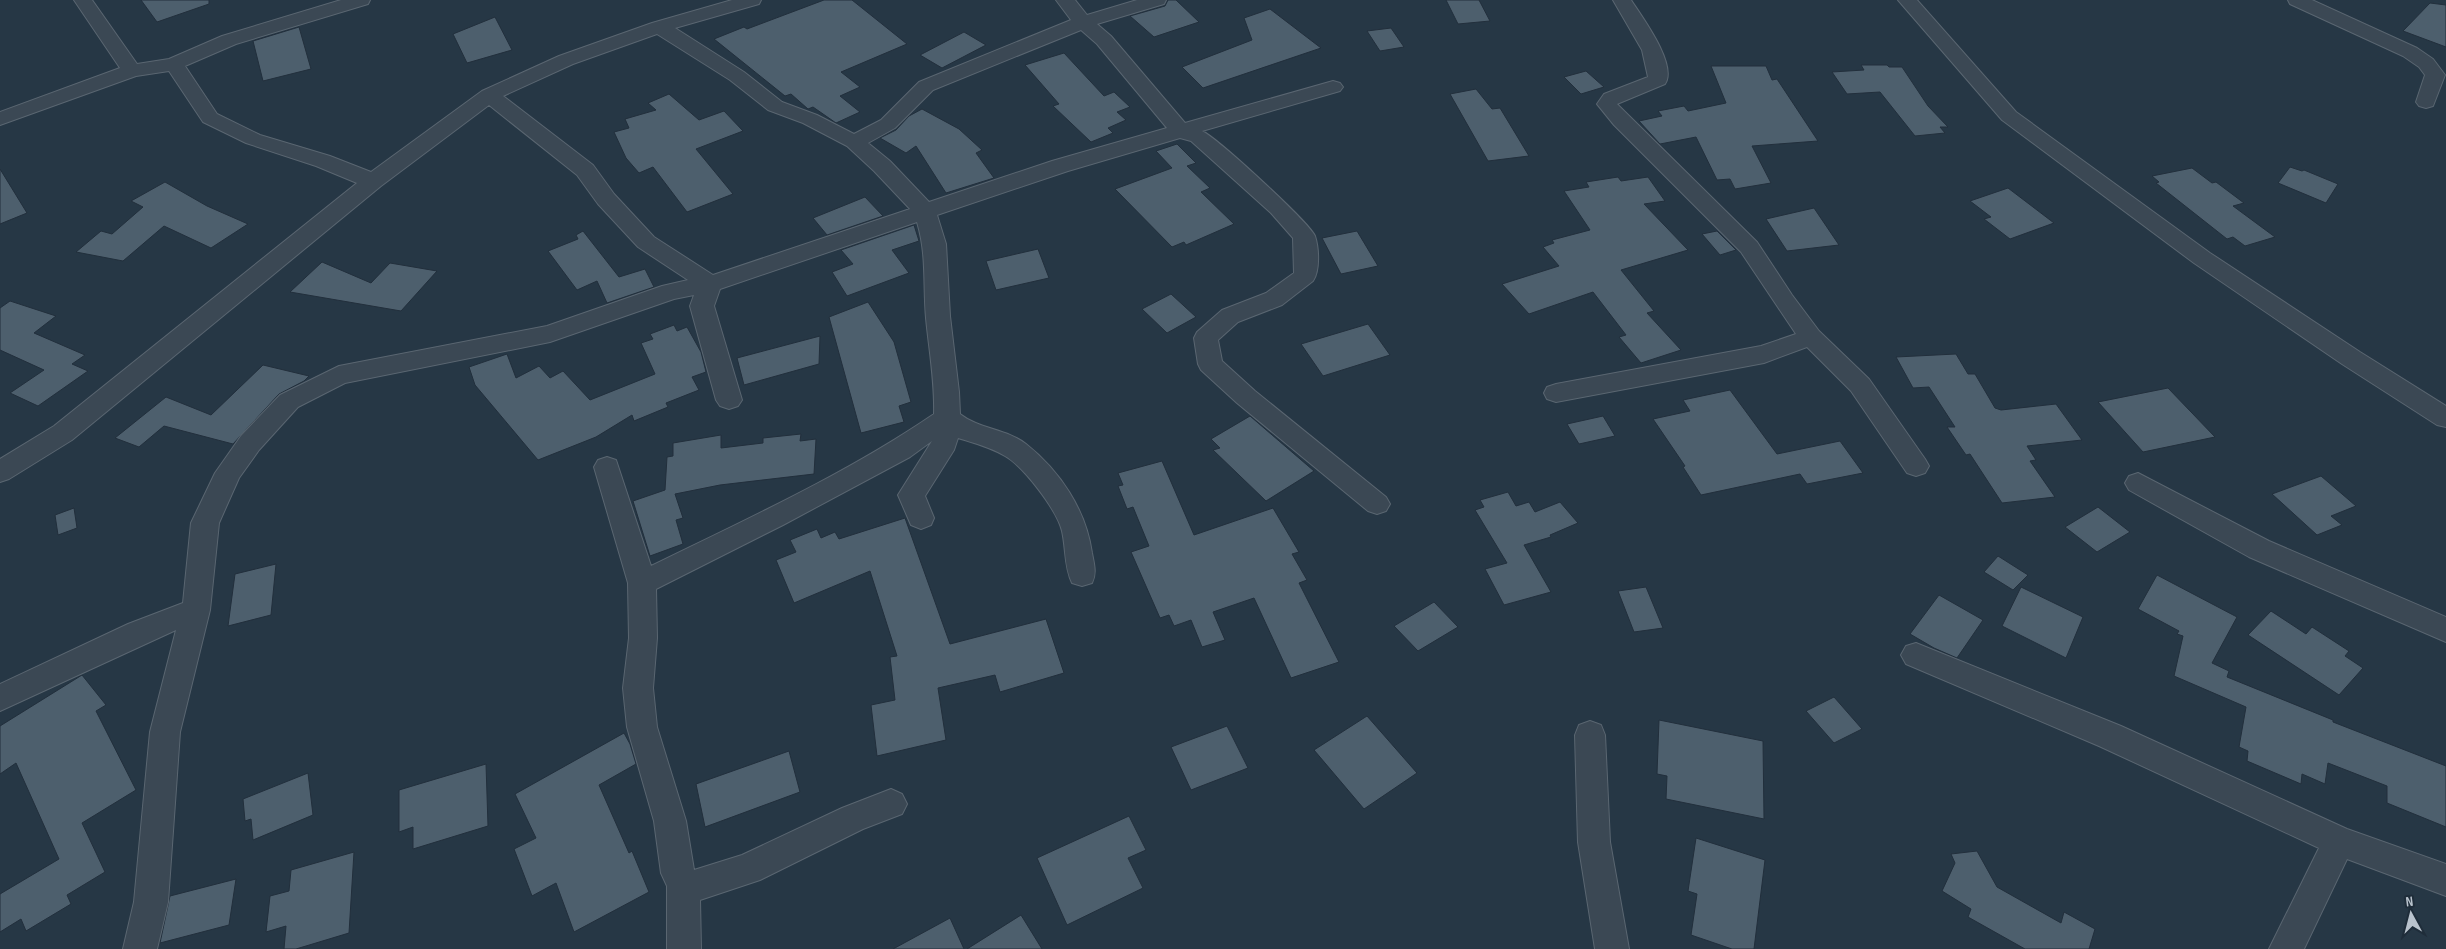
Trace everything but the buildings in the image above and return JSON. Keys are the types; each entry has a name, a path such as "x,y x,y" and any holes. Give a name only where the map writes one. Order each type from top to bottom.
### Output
{"street":[{"path":"83,0 132,71"},
{"path":"0,119 132,71 174,64 229,40 361,0"},
{"path":"0,472 63,433 373,181 489,95 566,60 660,28 752,0"},
{"path":"1065,0 1083,22 1104,40 1180,131 1198,137 1279,208 1304,237 1306,256 1305,276 1274,299 1230,316 1206,338 1210,364 1246,397 1377,504"},
{"path":"854,142 888,124 926,86 1083,22 1157,0"},
{"path":"1622,0 1653,53 1660,70 1658,80 1610,98 1606,104 1749,247 1784,301 1811,336 1860,385 1916,466"},
{"path":"1907,0 2009,116 2095,182 2202,258 2351,358 2446,418"},
{"path":"2297,0 2410,52 2426,63 2435,75 2426,102"},
{"path":"660,28 737,76 775,106 810,119 854,142 882,166 925,211 935,244 938,316 947,392 947,418 945,443 911,495 921,518"},
{"path":"174,64 210,118 253,139 323,160 373,181"},
{"path":"140,949 150,902 164,732 196,610 205,523 228,473 250,443 288,401 340,375 550,334 670,292 710,284 1060,166 1332,87"},
{"path":"489,95 585,170 606,199 646,242 710,284"},
{"path":"710,284 702,306 729,400"},
{"path":"1556,393 1764,354 1811,336"},
{"path":"947,418 963,430 991,438 1016,450 1055,490 1075,529 1082,575"},
{"path":"642,583 773,518 901,450 947,418"},
{"path":"607,467 642,583 644,638 638,688 642,727 670,821 677,873 682,882 684,949"},
{"path":"2138,484 2259,549 2446,630"},
{"path":"0,698 138,633 196,610"},
{"path":"1916,655 2110,736 2339,841 2446,880"},
{"path":"1590,735 1594,842 1612,949"},
{"path":"682,882 694,886 748,869 853,818 891,804"},
{"path":"2286,949 2339,841"}]}
